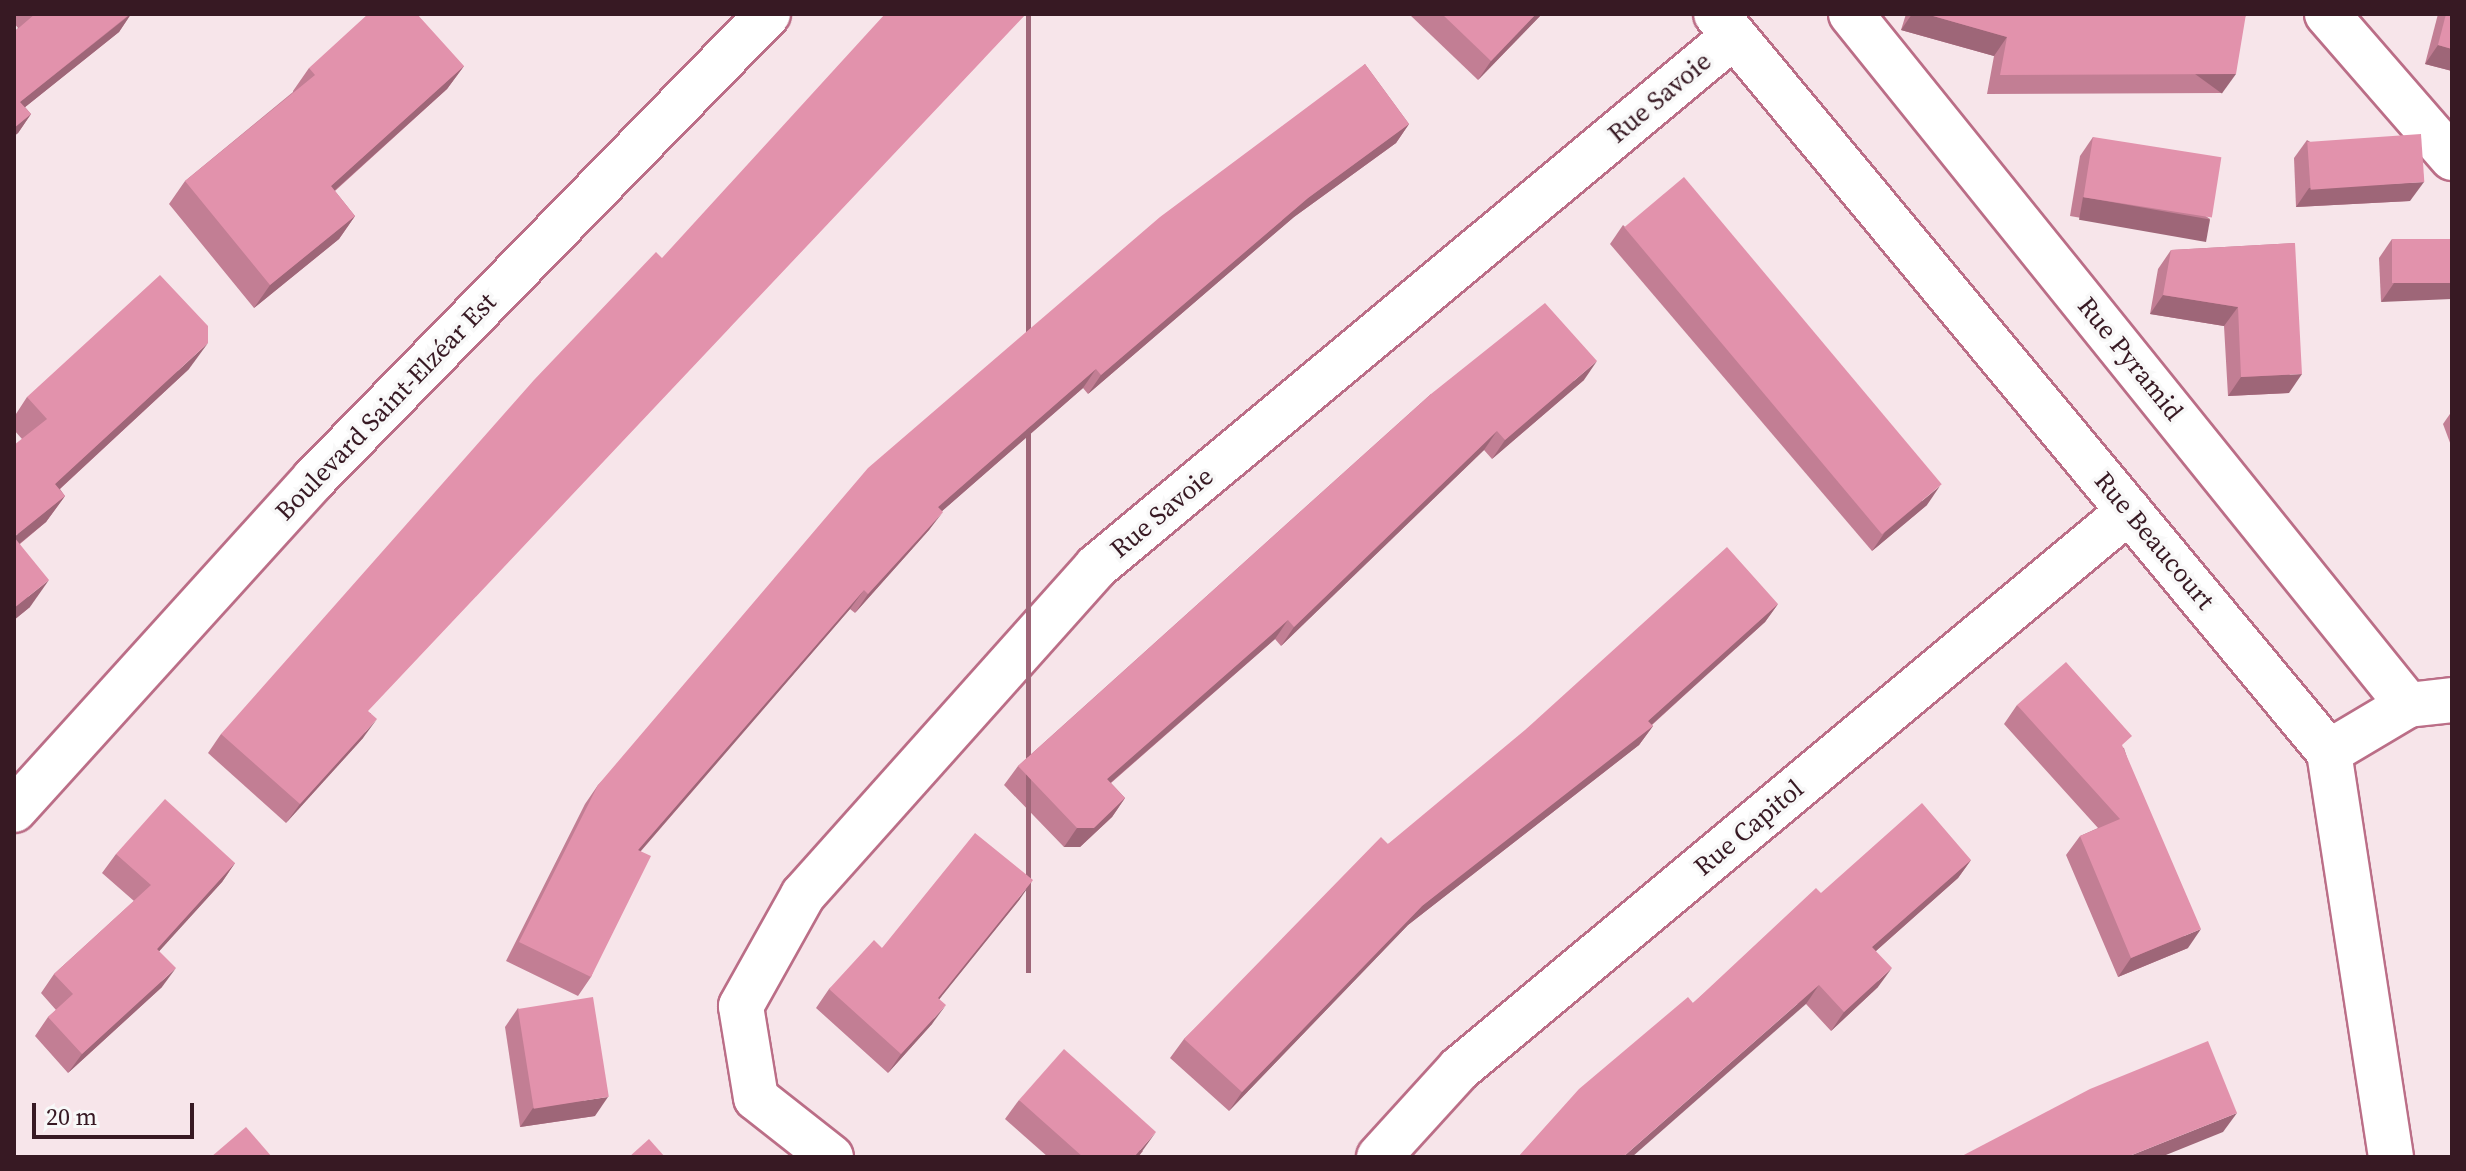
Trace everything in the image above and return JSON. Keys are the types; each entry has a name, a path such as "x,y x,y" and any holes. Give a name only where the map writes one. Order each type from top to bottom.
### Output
{"street":[{"name":"Boulevard Saint-Elzéar Est","path":"14,810 314,479 768,14"},
{"name":"Rue Pyramid","path":"1851,14 2408,705"},
{"path":"2327,14 2452,158"},
{"name":"Rue Beaucourt","path":"1725,25 2329,752"},
{"name":"Rue Savoie","path":"831,1157 756,1098 741,1006 803,895 1096,567 1725,25"},
{"name":"Rue Capitol","path":"1379,1157 1459,1069 2129,511"},
{"path":"2391,1157 2329,752 2408,705 2452,700"}],"building":[{"path":"35,14 130,14 20,102 31,114 14,128 14,32"},
{"path":"368,14 417,14 464,66 331,186 355,216 270,285 185,181 315,75 309,68"},
{"path":"885,14 1026,14 368,711 377,719 300,804 221,734 534,380 656,252 662,258"},
{"path":"1442,14 1536,14 1491,61"},
{"path":"1926,14 2246,14 2236,74 2000,75 2007,37"},
{"path":"2446,14 2452,14 2452,49 2438,45"},
{"path":"1365,64 1409,124 1308,198 1101,375 1096,369 938,507 943,512 868,594 864,590 638,850 651,856 591,977 519,942 598,785 868,468 1160,217"},
{"path":"2421,134 2424,182 2311,190 2307,142"},
{"path":"2093,137 2221,157 2212,218 2083,197"},
{"path":"1684,177 1942,484 1882,534 1624,227"},
{"path":"2392,239 2452,239 2452,283 2392,283"},
{"path":"2295,243 2302,374 2241,377 2238,307 2163,295 2171,250"},
{"path":"160,275 208,326 208,343 55,484 65,496 14,537 14,445 47,419 27,397"},
{"path":"1545,303 1597,361 1505,440 1497,431 1294,627 1288,620 1107,779 1125,798 1094,828 1077,828 1018,766 1431,394"},
{"path":"14,537 49,580 14,608"},
{"path":"1727,547 1778,604 1648,721 1653,726 1422,906 1242,1092 1184,1039 1381,837 1388,844 1525,730"},
{"path":"2066,662 2132,736 2122,745 2201,929 2131,958 2080,836 2120,819 2017,705"},
{"path":"165,799 235,863 157,949 176,968 82,1054 48,1017 73,994 54,974 151,885 116,854"},
{"path":"1922,803 1971,860 1872,947 1892,968 1844,1012 1819,985 1623,1157 1518,1157 1579,1089 1688,997 1693,1003 1816,888 1821,893"},
{"path":"975,833 1033,880 938,998 946,1005 901,1054 829,989 874,940 882,948"},
{"path":"593,997 609,1097 534,1109 518,1009"},
{"path":"2208,1041 2237,1113 2127,1157 1960,1157 2090,1089"},
{"path":"1064,1049 1156,1132 1134,1157 1083,1157 1019,1100"},
{"path":"246,1127 272,1157 211,1157"},
{"path":"649,1139 665,1157 629,1157"}]}
